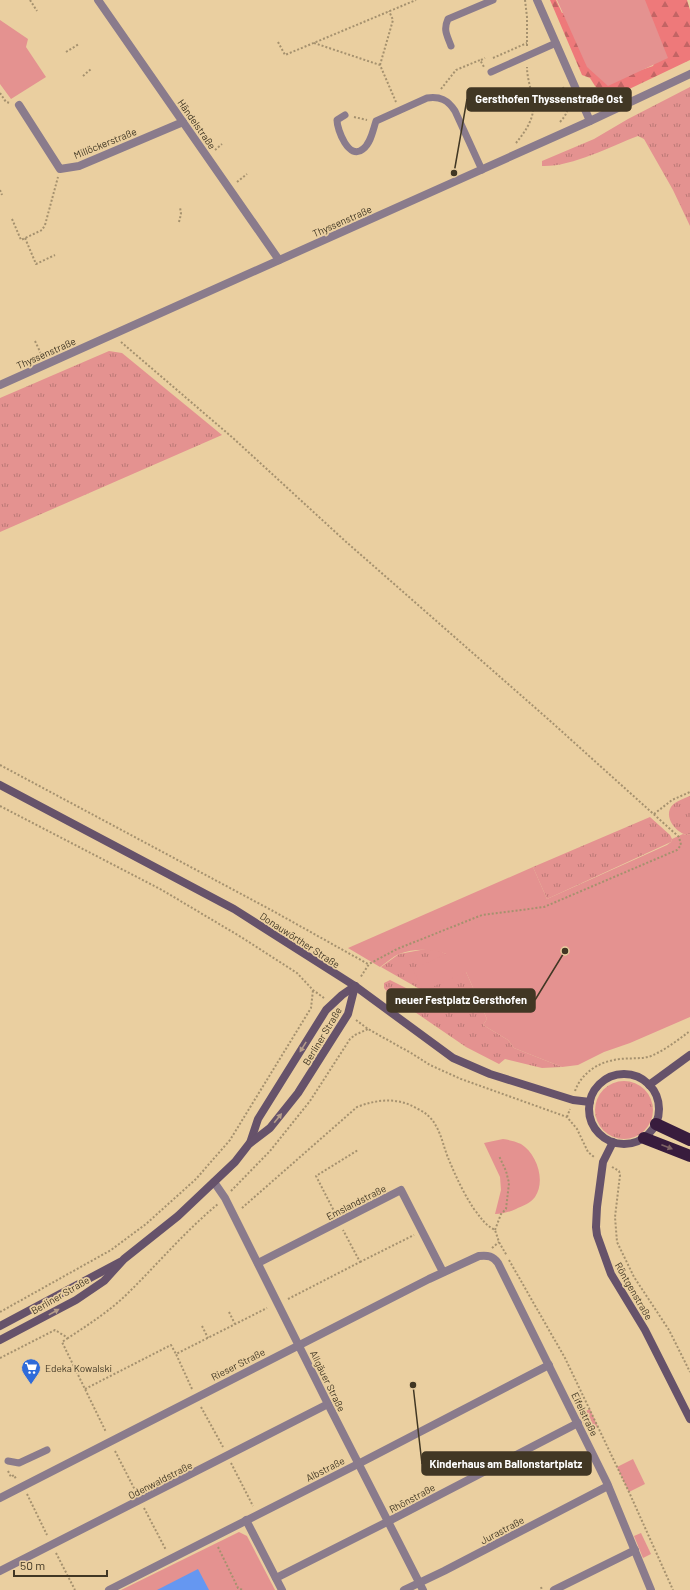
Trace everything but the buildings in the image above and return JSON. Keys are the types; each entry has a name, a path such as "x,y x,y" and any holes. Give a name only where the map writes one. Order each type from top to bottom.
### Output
{"highway":[{"path":"656,1124 690,1140"},
{"path":"644,1138 690,1156"}],"street":[{"name":"Händelstraße","path":"98,0 278,260"},
{"path":"537,0 590,121"},
{"name":"Thyssenstraße","path":"0,384 482,170 690,74"},
{"path":"19,104 60,168"},
{"name":"Millöckerstraße","path":"60,168 79,166 183,122"},
{"name":"Donauwörther Straße","path":"0,785 234,909 354,986 453,1058 490,1074 573,1100 590,1102"},
{"name":"Berliner Straße","path":"249,1144 258,1119 326,1010 354,986"},
{"name":"Berliner Straße","path":"0,1340 76,1300 104,1281 124,1259 178,1216 235,1162 249,1144 270,1128 292,1101 348,1014 354,986"},
{"path":"648,1085 690,1055"},
{"path":"615,1076 633,1076 648,1085 656,1094 659,1106 656,1124 649,1134 639,1141 627,1144 612,1142 600,1134 592,1124 589,1113 590,1102 599,1085 615,1076"},
{"name":"Röntgenstraße","path":"612,1142 603,1162 598,1197 596,1227 603,1254 611,1274 645,1330 668,1372 690,1419"},
{"name":"Allgäuer Straße","path":"214,1182 225,1198 358,1464 421,1586"},
{"name":"Emslandstraße","path":"258,1263 401,1190 443,1272"},
{"name":"Rieser Straße","path":"0,1498 298,1344 443,1272 480,1256 488,1255"},
{"name":"Eifelstraße","path":"488,1255 498,1262 578,1423 608,1486 651,1590"},
{"name":"Berliner Straße","path":"0,1326 124,1259"},
{"name":"Albstraße","path":"109,1590 549,1365"},
{"name":"Odenwaldstraße","path":"0,1571 133,1505 328,1404"},
{"name":"Rhönstraße","path":"276,1578 578,1423"},
{"name":"Jurastraße","path":"404,1590 421,1586 608,1486"},
{"path":"246,1520 282,1590"},
{"path":"554,1590 635,1550"}],"lane":[{"path":"451,46 445,32 445,26 448,19 493,0"},
{"path":"491,72 556,43"},
{"path":"345,116 337,120 337,126 346,147 358,152 363,149 369,141 376,121 427,98 435,97 444,99 450,103 455,111 482,170"},
{"path":"8,1461 19,1463 47,1450"}],"path":[{"path":"30,0 37,10"},
{"path":"278,42 285,55 416,0"},
{"path":"520,142 514,145 528,128 534,105 527,75 527,17 525,0"},
{"path":"389,11 393,20 380,65 400,110"},
{"path":"314,43 380,65"},
{"path":"493,58 527,43"},
{"path":"66,52 79,44"},
{"path":"435,97 456,70 485,58"},
{"path":"481,60 484,68"},
{"path":"82,76 90,69"},
{"path":"556,124 561,122 568,112 568,101 563,87"},
{"path":"0,93 6,102 19,104"},
{"path":"345,116 376,121"},
{"path":"12,219 21,240 42,230 45,225 60,168"},
{"path":"0,190 2,195"},
{"path":"179,222 181,214 180,207"},
{"path":"25,238 36,264 55,255"},
{"path":"112,334 233,438 344,540 679,837 681,845 677,850 544,907 482,915 397,949 369,964 354,986"},
{"path":"35,340 46,364"},
{"path":"0,765 369,964"},
{"path":"654,814 672,800 690,792"},
{"path":"0,806 162,890 241,937 297,973 313,990 311,1008 230,1140 196,1180 146,1224 111,1250 0,1312"},
{"path":"111,1441 62,1342 90,1324 124,1297 200,1219 225,1198 270,1151 310,1101 350,1040 355,1035 368,1029 430,1065 461,1079 567,1117 577,1129 588,1152 619,1171 620,1175 615,1216 617,1242 634,1277 669,1330 690,1372"},
{"path":"567,1117 578,1084 583,1076 598,1065 614,1060 650,1056 669,1046 690,1031"},
{"path":"242,1208 357,1107 369,1103 391,1100 400,1101 414,1106 428,1115 432,1120 436,1126 449,1161 466,1196 486,1225 495,1230"},
{"path":"358,1150 316,1176 360,1262"},
{"path":"500,1156 509,1183 506,1209 502,1214 495,1230 499,1242 568,1364 629,1492 673,1590"},
{"path":"288,1299 422,1231"},
{"path":"176,1354 268,1308"},
{"path":"229,1312 235,1324"},
{"path":"202,1326 208,1338"},
{"path":"0,1358 55,1330 68,1338"},
{"path":"85,1389 171,1345 196,1397"},
{"path":"10,1473 11,1477 14,1475 15,1477"},
{"path":"213,1537 238,1588 242,1590"}],"green space":[{"path":"550,0 556,0 562,13 571,10 629,74 653,66 657,57 593,0 687,0 690,10 690,60 623,92 604,95 595,86 590,78 582,75"},
{"path":"557,0 645,0 668,58 608,86 587,67"},
{"path":"0,20 28,39 26,47 46,77 11,99 0,84"},
{"path":"690,87 690,226 673,190 644,139 638,136 578,160 542,166 542,161 594,139 628,119"},
{"path":"109,351 122,353 222,435 0,532 0,398"},
{"path":"690,796 690,834 687,835 682,833 674,826 669,817 669,812 675,803"},
{"path":"650,817 670,835 672,839 671,842 547,899 533,867"},
{"path":"683,834 690,834 690,1017 630,1043 604,1052 578,1065 562,1067 514,1048 508,1040 483,1025 487,1019 466,972 423,991 413,969 446,954 429,950 404,952 391,958 380,967 348,948 533,867 547,899 667,845 672,839"},
{"path":"426,949 438,950 446,954 466,972 487,1019 483,1025 508,1040 514,1048 562,1067 542,1068 505,1059 499,1064 466,1047 390,995 384,988 384,983 390,980 420,995 423,991 381,967 399,954"},
{"path":"624,1081 640,1086 648,1094 653,1110 648,1126 640,1134 624,1139 608,1134 600,1126 595,1110 600,1094 608,1086"},
{"path":"503,1139 514,1141 527,1148 538,1168 540,1183 535,1197 529,1203 508,1212 495,1214 501,1190 500,1177 484,1143"},
{"path":"590,1409 598,1427 588,1432 579,1414"},
{"path":"633,1459 645,1484 629,1492 617,1467"},
{"path":"239,1532 247,1536 275,1590 121,1590"},
{"path":"641,1533 651,1554 643,1558 634,1536"}],"water":[{"path":"198,1569 209,1590 157,1590"}],"place":[{"name":"Gersthofen Thyssenstraße Ost","path":"454,173"},
{"name":"neuer Festplatz Gersthofen","path":"565,951"},
{"name":"Edeka Kowalski","path":"31,1385"},
{"name":"Kinderhaus am Ballonstartplatz","path":"413,1385"}]}
